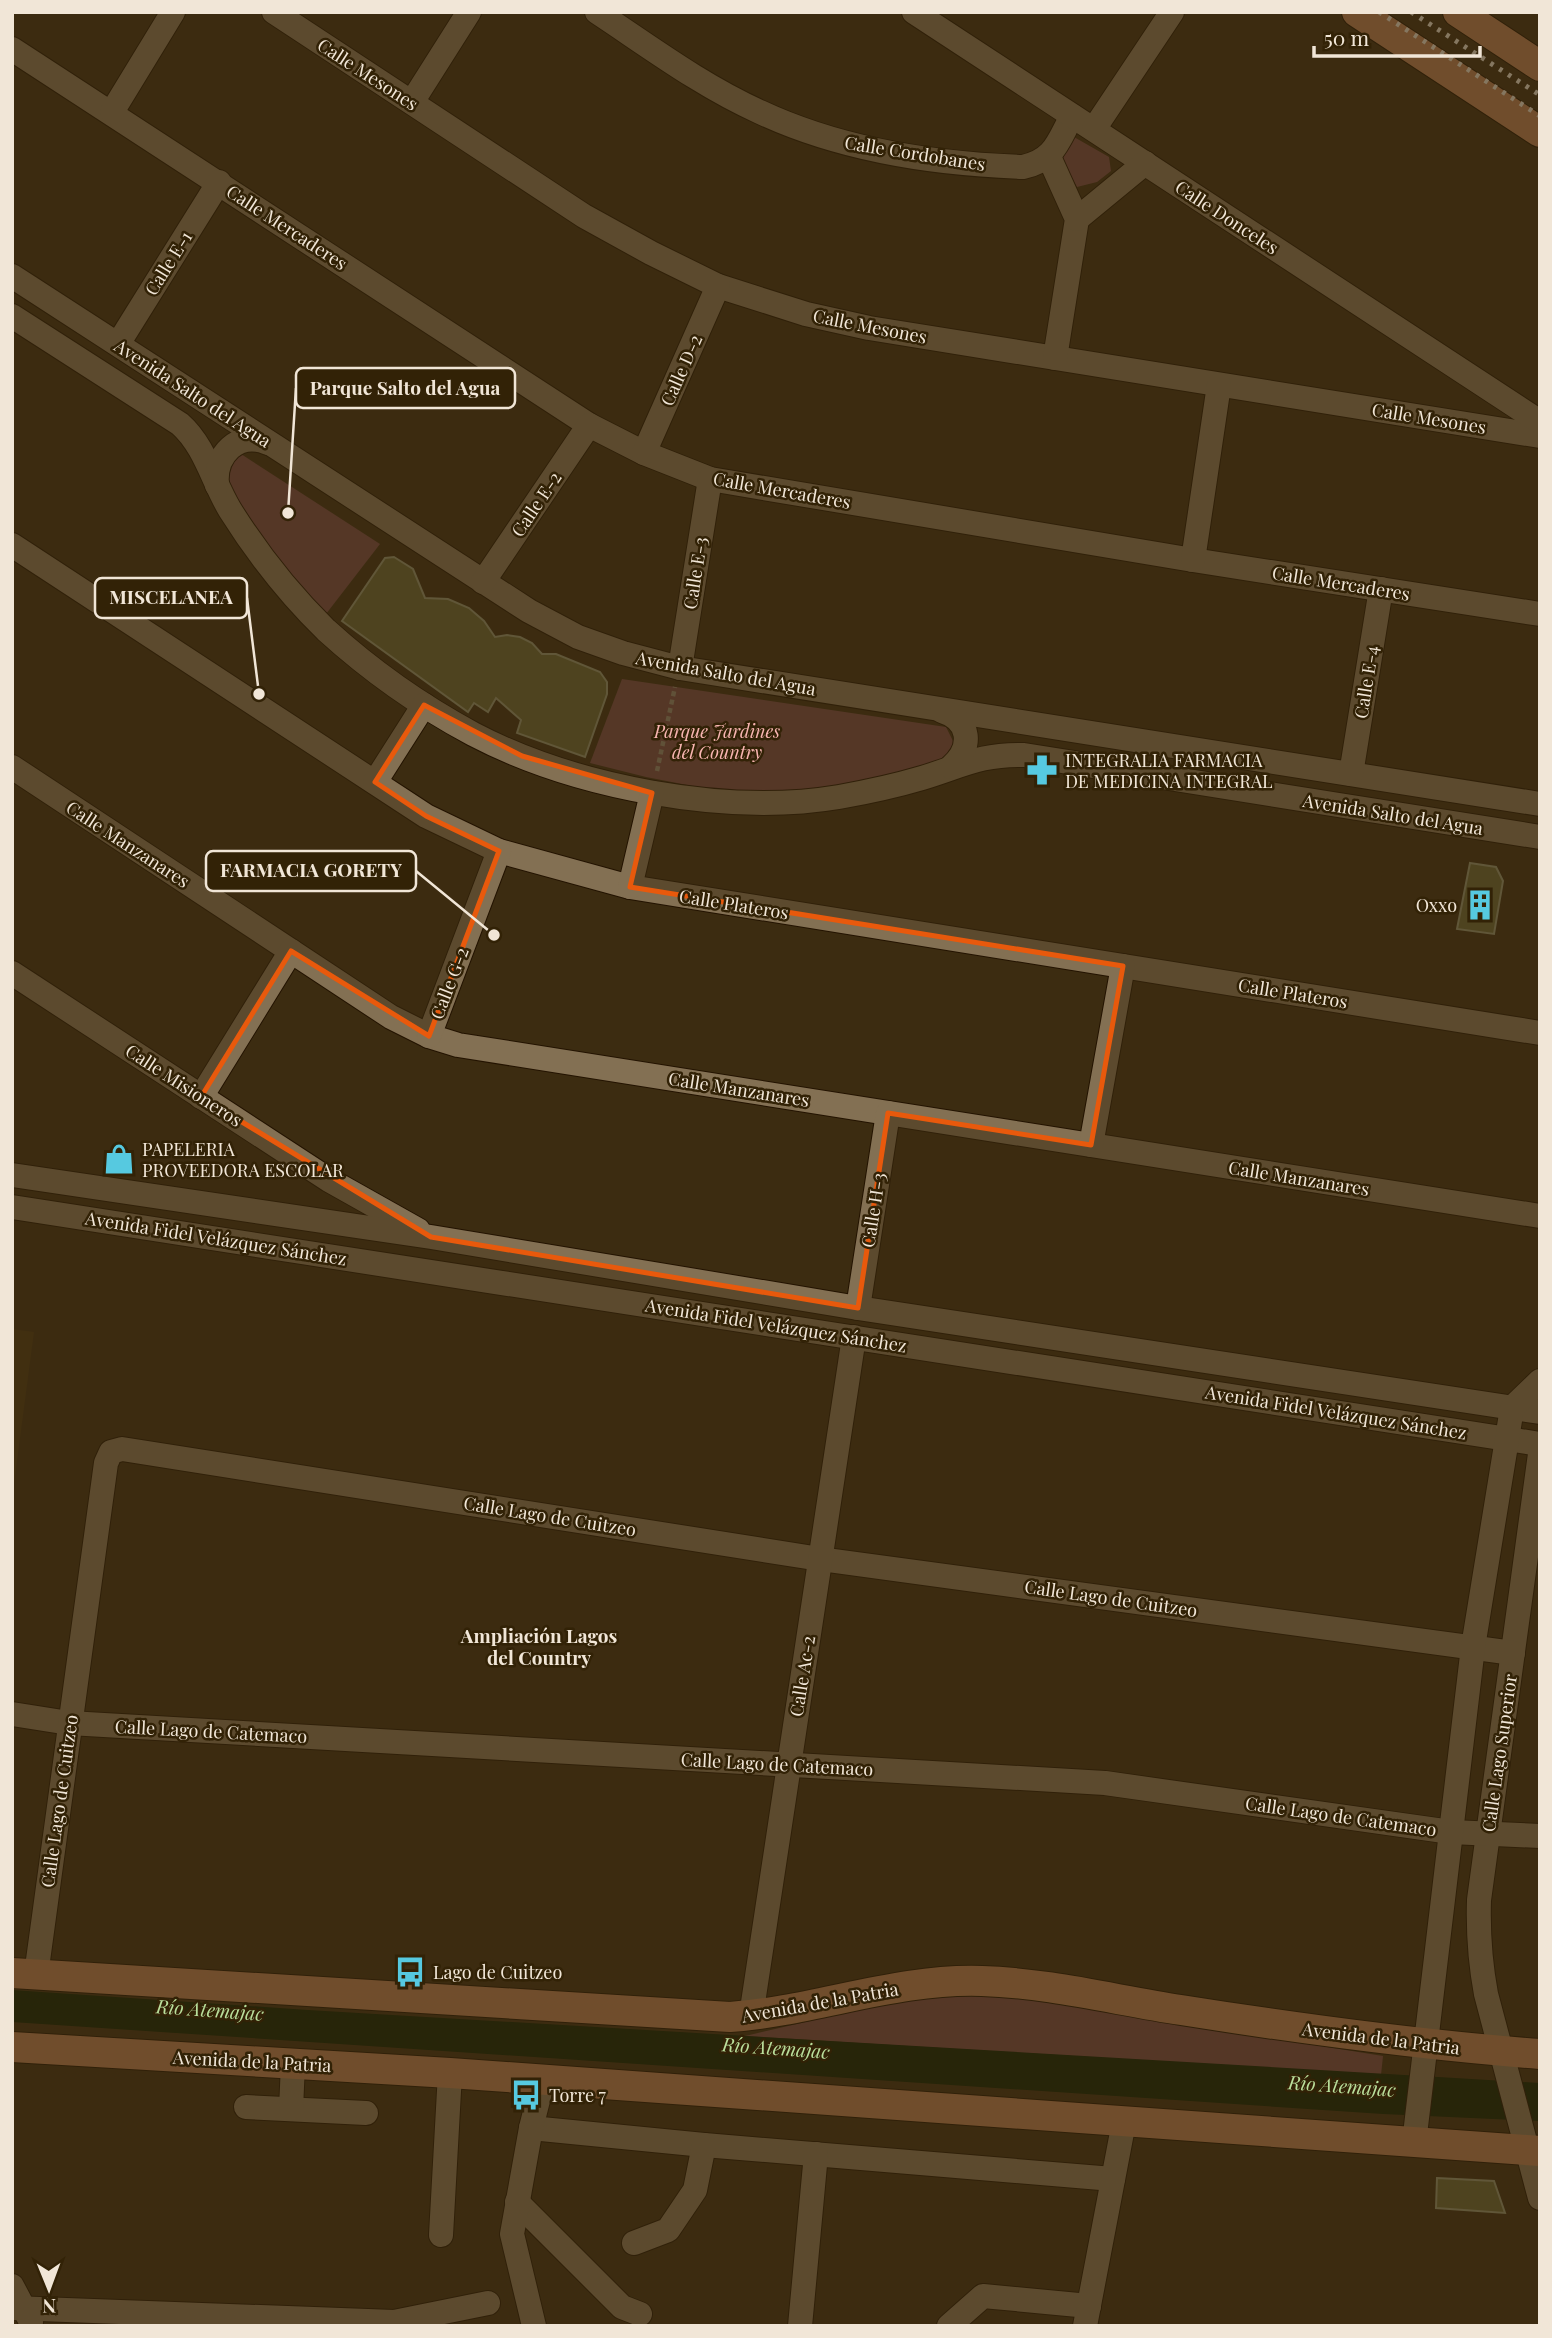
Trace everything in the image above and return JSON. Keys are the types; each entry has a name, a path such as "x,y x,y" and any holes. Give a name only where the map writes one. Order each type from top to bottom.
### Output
{"main road":[{"path":"1357,12 1540,132"},
{"path":"1458,12 1540,66"},
{"name":"Avenida de la Patria","path":"24,1974 730,2017 813,2006 879,1990 931,1983 981,1981 1038,1986 1339,2035 1425,2052 1504,2061 1540,2054"},
{"name":"Avenida de la Patria","path":"12,2047 450,2073 1124,2122 1415,2134 1530,2145"}],"street":[{"path":"112,113 173,12"},
{"name":"Calle Mesones","path":"274,12 584,216 718,286 806,314 869,328 1540,436"},
{"path":"412,103 469,12"},
{"name":"Calle Cordobanes","path":"597,12 699,79 735,99 760,112 832,140 906,156 1007,166 1023,167 1037,164 1049,157"},
{"name":"Calle Donceles","path":"914,12 1540,422"},
{"path":"1094,130 1172,12"},
{"name":"Calle Mercaderes","path":"12,49 589,425 643,453 710,478 1193,560 1540,614"},
{"path":"1055,358 1077,219 1049,157 1072,116"},
{"path":"1077,219 1145,163"},
{"name":"Calle E-1","path":"118,344 219,182"},
{"name":"Avenida Salto del Agua","path":"12,276 528,611 578,638 680,668 1540,804"},
{"name":"Calle D-2","path":"643,453 718,286"},
{"name":"Avenida Salto del Agua","path":"12,316 192,434 230,510 292,594 327,630 376,671 424,705 474,734 522,756 613,785 652,793 748,803 836,797 923,778 979,758 1002,754 1024,755 1540,837"},
{"path":"1193,560 1219,385"},
{"name":"Calle E-2","path":"483,582 589,425"},
{"path":"217,485 217,466 221,457 234,443 254,439 272,444"},
{"name":"Calle E-3","path":"680,668 710,478"},
{"name":"Calle Plateros","path":"12,545 426,816 499,851 630,887 1123,966 1539,1027"},
{"name":"Calle E-4","path":"1351,774 1381,589"},
{"path":"375,782 424,705"},
{"path":"934,708 951,713 963,727 966,744 963,753 951,767"},
{"path":"1254,792 1258,759"},
{"name":"Calle Manzanares","path":"12,767 391,1017 429,1036 458,1045 1540,1216"},
{"path":"630,887 652,793"},
{"name":"Calle G-2","path":"429,1036 499,851"},
{"path":"201,1097 291,951"},
{"path":"1091,1145 1123,966"},
{"name":"Calle Misioneros","path":"12,973 329,1180 431,1237"},
{"name":"Calle H-3","path":"858,1308 888,1113"},
{"name":"Avenida Fidel Velázquez Sánchez","path":"12,1175 431,1237 858,1308 1540,1412"},
{"name":"Avenida Fidel Velázquez Sánchez","path":"12,1207 1540,1444"},
{"path":"733,1318 737,1288"},
{"name":"Calle Ac-2","path":"751,2016 854,1337"},
{"path":"1512,1408 1540,1381"},
{"path":"1376,1418 1381,1388"},
{"name":"Calle Lago Superior","path":"1415,2134 1473,1647 1512,1408"},
{"name":"Calle Lago de Cuitzeo","path":"24,1974 69,1723 106,1463 111,1452 122,1449 820,1559 1513,1653"},
{"name":"Calle Lago Superior","path":"1530,2145 1486,1994 1480,1964 1478,1930 1479,1900 1540,1454"},
{"name":"Calle Lago de Catemaco","path":"12,1714 69,1723 1105,1783 1451,1832 1540,1836"},
{"path":"291,2109 293,2064"},
{"path":"441,2235 450,2073"},
{"path":"534,2326 512,2234 531,2128 543,2080"},
{"path":"246,2107 366,2113"},
{"path":"949,2326 983,2295 1087,2316 1124,2122"},
{"path":"531,2128 1114,2179"},
{"path":"634,2243 668,2230 695,2190 705,2145"},
{"path":"1530,2145 1540,2197"},
{"path":"800,2326 816,2154"},
{"path":"517,2202 628,2316"},
{"path":"12,2286 23,2315 394,2322 436,2320 488,2304"}],"path":[{"path":"652,793 680,668"}],"highlighted area":[{"path":"424,705 522,756 652,793 630,887 1123,966 1091,1145 888,1113 858,1308 431,1237 201,1097 291,951 429,1036 499,851 426,816 375,782"}],"shaded area":[{"path":"12,1329 34,1332 12,1499"}],"green space":[{"path":"1074,137 1109,157 1111,171 1097,182 1077,187 1070,174 1059,167 1065,139"},
{"path":"241,454 380,544 326,614 271,555 223,482 224,464"},
{"name":"Parque Jardines del Country","path":"622,679 946,727 954,743 945,759 893,776 808,790 713,790 590,763"},
{"path":"972,1994 1049,2002 1383,2056 1381,2075 745,2036 905,1999"}],"water":[{"name":"Río Atemajac","path":"12,1990 1540,2083 1540,2121 1383,2114 12,2022"}],"building":[{"path":"394,557 413,569 425,598 448,599 469,608 484,621 495,637 520,637 532,643 542,654 556,654 600,672 607,682 607,694 585,757 517,733 521,720 496,698 488,712 474,703 468,712 342,621 385,558"},
{"name":"Oxxo","path":"1470,863 1496,867 1503,881 1494,934 1457,929"},
{"path":"1437,2178 1494,2181 1505,2213 1436,2208"}],"railway":[{"path":"1379,12 1540,116"},
{"path":"1411,12 1540,95"}],"place":[{"name":"Parque Salto del Agua","path":"288,513"},
{"name":"MISCELANEA","path":"259,694"},
{"name":"INTEGRALIA FARMACIA DE MEDICINA INTEGRAL","path":"1042,770"},
{"name":"Oxxo","path":"1480,905"},
{"name":"FARMACIA GORETY","path":"494,935"},
{"name":"PAPELERIA PROVEEDORA ESCOLAR","path":"119,1159"},
{"name":"Lago de Cuitzeo","path":"410,1972"},
{"name":"Torre 7","path":"526,2095"}],"district":[{"name":"Ampliación Lagos del Country","path":"539,1646"}]}
